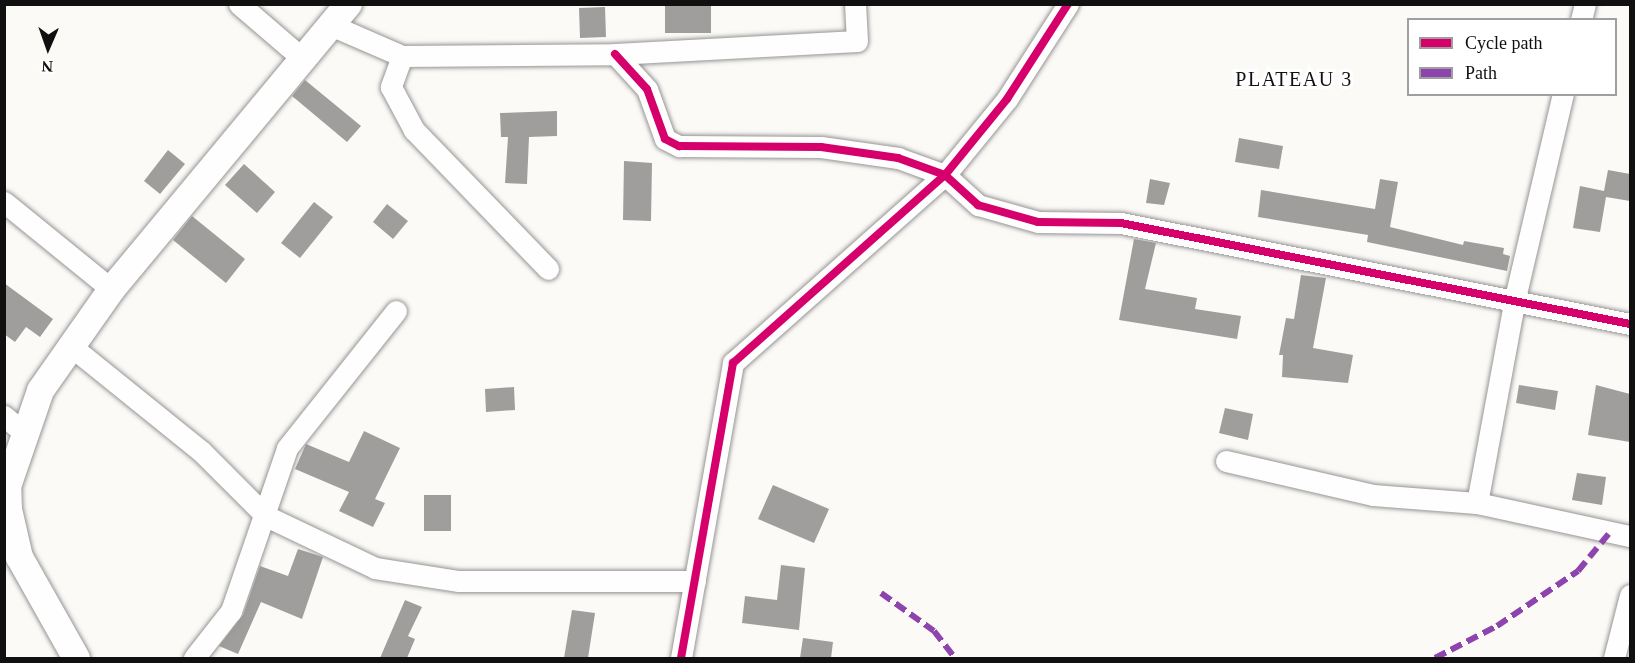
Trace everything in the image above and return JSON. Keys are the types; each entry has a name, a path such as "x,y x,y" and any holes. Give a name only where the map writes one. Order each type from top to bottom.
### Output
{"street":[{"path":"239,4 304,60"},
{"path":"76,658 19,557 8,509 14,424 72,347 111,289 340,15 402,56 615,54 857,41 855,4"},
{"path":"681,658 733,363 945,175 1007,99 1068,4"},
{"path":"615,54 647,89 665,138 679,146 821,147 898,158 945,175 978,205 1038,222 1121,223 1515,298 1630,324"},
{"path":"402,56 391,87 414,130 548,269"},
{"path":"1477,503 1515,298 1563,96"},
{"path":"4,202 111,289"},
{"path":"194,658 231,611 266,516 287,448 396,311"},
{"path":"72,347 201,451 266,516 375,567 459,581 694,581"},
{"path":"1226,461 1373,495 1477,503 1630,536"},
{"path":"1614,658 1630,595"}],"building":[{"path":"665,4 711,4 711,33 665,33"},
{"path":"605,7 606,37 580,38 579,8"},
{"path":"305,80 361,126 347,142 292,96"},
{"path":"557,111 557,136 529,137 527,184 505,183 508,137 501,137 500,113"},
{"path":"1239,138 1283,146 1279,169 1235,162"},
{"path":"168,150 185,164 160,194 144,181"},
{"path":"624,161 652,163 651,221 623,220"},
{"path":"244,164 275,192 257,213 225,185"},
{"path":"1608,170 1630,174 1630,201 1606,197 1600,232 1573,228 1580,186 1604,191"},
{"path":"1150,179 1170,183 1164,205 1146,203"},
{"path":"1380,179 1398,182 1390,227 1463,245 1464,241 1504,248 1503,254 1510,256 1507,271 1367,242 1368,235 1258,217 1261,190 1375,209"},
{"path":"314,202 333,217 300,258 281,243"},
{"path":"387,204 408,221 393,239 373,222"},
{"path":"192,216 245,259 226,283 173,240"},
{"path":"1134,239 1156,243 1145,289 1197,298 1195,309 1241,316 1237,339 1119,320"},
{"path":"1301,275 1326,278 1313,348 1353,355 1348,383 1282,377 1283,355 1279,355 1286,318 1294,319"},
{"path":"4,283 53,319 40,337 26,327 15,342 4,334"},
{"path":"1519,385 1558,391 1555,410 1516,403"},
{"path":"1596,385 1630,394 1630,442 1588,435"},
{"path":"514,387 515,410 486,412 485,389"},
{"path":"1225,408 1253,414 1248,440 1219,433"},
{"path":"364,431 400,448 375,499 385,503 373,527 339,511 349,492 295,469 306,444 349,462"},
{"path":"1577,473 1606,477 1602,505 1572,500"},
{"path":"773,485 829,509 814,543 758,519"},
{"path":"424,495 451,495 451,531 424,531"},
{"path":"298,549 323,557 302,619 261,602 238,654 219,646 243,615 260,566 288,576"},
{"path":"781,565 805,568 799,630 742,623 745,596 777,600"},
{"path":"405,600 422,607 408,636 415,639 407,658 380,658"},
{"path":"572,610 595,613 588,658 564,658"},
{"path":"803,638 833,642 831,658 800,658"}],"marked path":[{"path":"1435,658 1497,626 1578,571 1611,531"},
{"path":"881,593 934,631 955,658"}],"cycle path":[{"path":"681,658 733,363 945,175 1007,99 1068,4"},
{"path":"615,54 647,89 665,139 679,146 821,147 898,158 945,175 978,205 1038,222 1121,223 1630,324"}],"district":[{"name":"PLATEAU 3","path":"1294,79"}]}
